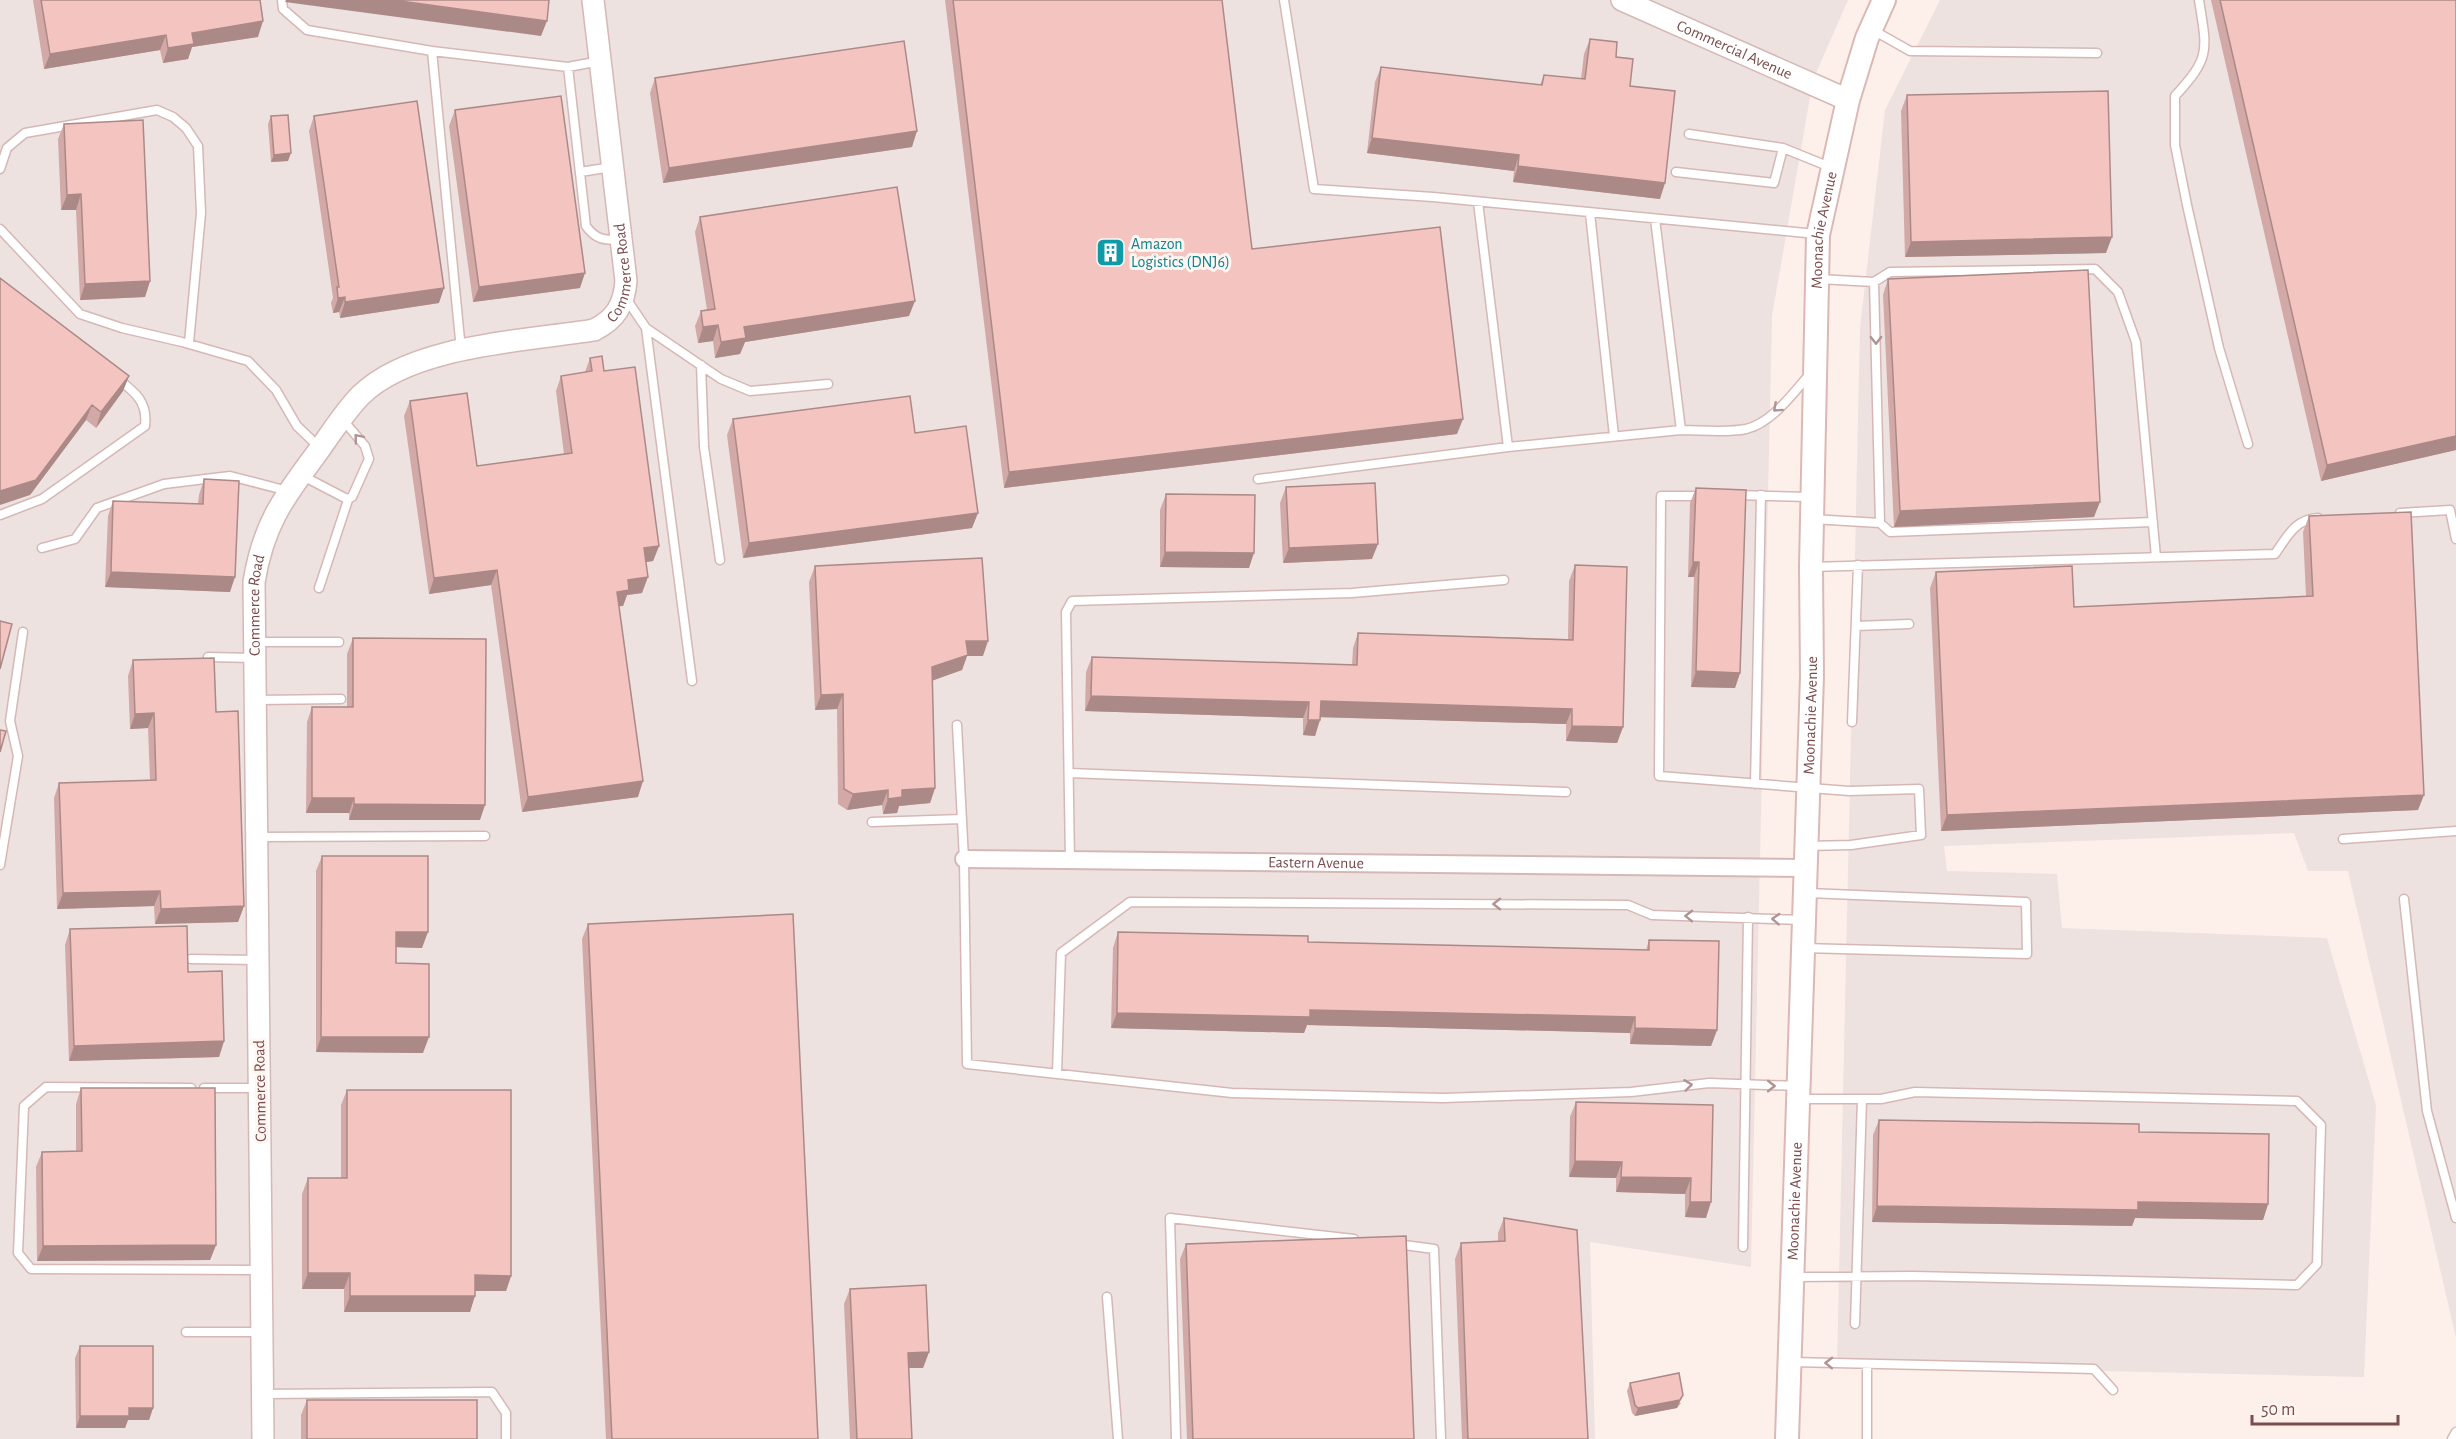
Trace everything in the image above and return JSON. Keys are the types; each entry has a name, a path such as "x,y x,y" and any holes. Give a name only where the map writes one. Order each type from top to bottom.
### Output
{"main road":[{"name":"Moonachie Avenue","path":"1787,1439 1812,676 1811,567 1818,234 1831,167 1848,100 1871,29 1884,0"}],"street":[{"name":"Commerce Road","path":"263,1439 254,650 254,582 258,554 269,525 295,483 360,396 385,377 413,363 461,351 594,330 608,323 618,312 625,297 621,240 593,0"},
{"name":"Commercial Avenue","path":"1622,0 1848,100"},
{"name":"Eastern Avenue","path":"964,859 1070,861 1805,857"}],"lane":[{"path":"282,0 283,9 308,30 432,51 568,67 600,61"},
{"path":"1284,0 1314,189 1818,234"},
{"path":"2199,0 2206,47 2195,74 2175,96 2175,144 2219,348 2248,444"},
{"path":"1871,29 1910,51 2097,53"},
{"path":"432,51 461,351"},
{"path":"568,67 586,226 594,236 602,240 621,240"},
{"path":"0,169 7,148 25,132 157,110 173,117 186,128 198,146 201,213 189,344"},
{"path":"1689,134 1783,148 1831,167"},
{"path":"1676,171 1774,183 1783,148"},
{"path":"580,172 613,167"},
{"path":"1478,202 1508,447"},
{"path":"1590,213 1614,436"},
{"path":"1655,219 1681,430"},
{"path":"0,229 80,314 122,328 248,361 276,390 297,426 321,449"},
{"path":"1817,279 1874,282 1890,272 2095,269 2118,292 2136,342 2156,557"},
{"path":"1874,282 1880,523"},
{"path":"625,297 646,328 721,379 750,391 828,384"},
{"path":"646,328 692,681"},
{"path":"701,365 704,447 720,560"},
{"path":"1258,479 1614,436 1681,430 1746,429 1756,425 1790,396 1814,370"},
{"path":"0,515 42,499 145,426 146,416 137,393 110,373"},
{"path":"319,588 348,500 352,497 369,459 365,446 342,419"},
{"path":"42,548 75,539 97,508 164,484 230,476 295,483 348,500"},
{"path":"1717,495 1661,496 1659,777 1808,788 1919,789 1921,834 1851,845 1805,857"},
{"path":"1728,495 1761,495 1880,523 1890,532 2153,522"},
{"path":"1755,784 1761,495"},
{"path":"2394,514 2450,510 2456,539"},
{"path":"1811,567 2275,554 2292,529 2305,519 2327,518"},
{"path":"1852,722 1858,565"},
{"path":"1070,861 1066,612 1072,602 1352,593 1504,580"},
{"path":"1856,627 1909,624"},
{"path":"0,865 18,756 10,721 23,632"},
{"path":"208,657 339,642"},
{"path":"255,700 341,699"},
{"path":"957,724 964,859 967,1064 1232,1093 1443,1098 1631,1092 1709,1083 1862,1099 1881,1099 1916,1092 2297,1101 2321,1125 2316,1264 2297,1285 1857,1276 1794,1277"},
{"path":"1069,773 1566,792"},
{"path":"872,822 962,819"},
{"path":"2343,839 2456,831"},
{"path":"257,837 485,836"},
{"path":"1803,948 2027,954 2026,902 1804,893"},
{"path":"2404,899 2427,1111 2456,1218"},
{"path":"1057,1073 1061,953 1130,902 1628,905 1652,915 1803,920"},
{"path":"1743,1247 1748,917"},
{"path":"191,959 258,960"},
{"path":"260,1088 46,1087 24,1106 18,1253 31,1269 262,1270"},
{"path":"1855,1324 1862,1099"},
{"path":"1176,1439 1170,1218 1365,1240"},
{"path":"1388,1243 1434,1249 1440,1439"},
{"path":"1107,1297 1118,1439"},
{"path":"186,1332 262,1332"},
{"path":"1790,1362 2094,1369 2113,1390"},
{"path":"1867,1364 1867,1439"},
{"path":"262,1394 492,1392 506,1413 506,1439"},
{"path":"2452,1439 2456,1432"}],"shaded area":[{"path":"0,0 1848,0 1813,80 1772,316 1751,1267 1590,1242 1595,1439 0,1439"},
{"path":"1940,0 2456,0 2456,1338 2348,871 2308,871 2294,833 1944,846 1947,871 2057,874 2062,928 2327,938 2376,1105 2364,1377 1837,1365 1860,328 1885,110"}],"building":[{"path":"41,0 260,0 263,21 192,33 194,44 168,48 166,35 50,54"},
{"path":"393,0 549,0 547,21"},
{"name":"Amazon Logistics (DNJ6)","path":"953,0 1222,0 1252,249 1440,227 1463,419 1009,472"},
{"path":"2220,0 2456,0 2456,436 2327,465"},
{"path":"1590,39 1617,42 1616,57 1633,59 1630,86 1675,91 1665,183 1518,166 1519,155 1372,138 1381,67 1542,85 1544,75 1585,79"},
{"path":"904,41 917,131 669,168 655,78"},
{"path":"2108,91 2112,237 1911,242 1907,95"},
{"path":"561,96 585,273 479,287 455,110"},
{"path":"417,101 444,288 345,302 345,297 338,298 337,287 339,287 314,116"},
{"path":"288,115 291,153 274,155 271,116"},
{"path":"143,120 150,281 85,284 81,194 67,195 64,124"},
{"path":"897,187 915,301 744,327 746,338 721,342 718,325 703,327 701,311 715,309 700,217"},
{"path":"2088,270 2100,502 1900,511 1888,279"},
{"path":"0,278 129,376 101,412 92,405 36,480 0,491"},
{"path":"602,356 604,371 635,367 659,546 644,548 648,577 628,580 629,590 617,592 643,781 528,797 497,570 434,578 410,401 467,393 477,466 572,453 561,376 592,371 590,358"},
{"path":"910,396 915,433 966,426 978,513 749,543 733,419"},
{"path":"204,479 239,481 235,577 111,572 113,501 203,504"},
{"path":"1375,483 1378,544 1289,548 1286,487"},
{"path":"1696,488 1746,490 1740,673 1696,671 1699,562 1693,562"},
{"path":"1166,494 1255,495 1254,553 1165,552"},
{"path":"2411,512 2424,795 1947,815 1936,572 2072,566 2074,607 2313,596 2309,516"},
{"path":"982,558 988,641 966,641 968,655 932,667 935,788 902,790 902,797 888,799 888,790 853,794 844,789 843,694 821,695 815,566"},
{"path":"1575,565 1627,567 1623,727 1572,726 1572,709 1321,701 1320,720 1308,720 1309,702 1091,696 1092,657 1357,665 1358,633 1573,640"},
{"path":"0,621 12,624 0,669"},
{"path":"353,638 486,639 485,805 354,804 354,798 312,798 312,707 353,707"},
{"path":"214,658 216,712 238,711 244,906 161,909 160,891 63,893 59,783 156,780 154,713 135,714 133,660"},
{"path":"0,730 6,731 0,752"},
{"path":"322,856 428,856 428,932 396,932 396,963 429,964 429,1037 321,1037"},
{"path":"793,914 818,1439 612,1439 588,924"},
{"path":"187,926 188,972 222,971 224,1041 74,1046 70,929"},
{"path":"1118,932 1308,936 1308,942 1649,950 1649,940 1719,941 1717,1030 1635,1028 1635,1017 1310,1010 1310,1017 1117,1013"},
{"path":"81,1088 215,1088 216,1245 43,1246 42,1152 82,1151"},
{"path":"347,1090 511,1090 511,1276 475,1275 475,1296 350,1296 350,1273 308,1273 308,1178 347,1178"},
{"path":"1576,1102 1713,1105 1711,1202 1690,1202 1691,1178 1621,1177 1622,1162 1575,1161"},
{"path":"1879,1120 2139,1124 2139,1132 2269,1134 2268,1204 2138,1202 2138,1210 1877,1206"},
{"path":"1504,1218 1577,1230 1588,1439 1468,1439 1461,1243 1505,1241"},
{"path":"1406,1236 1414,1439 1193,1439 1186,1244"},
{"path":"926,1285 929,1352 908,1353 912,1439 857,1439 850,1289"},
{"path":"80,1346 153,1346 153,1408 129,1408 129,1416 80,1416"},
{"path":"1679,1373 1683,1395 1680,1400 1638,1408 1635,1405 1630,1383"},
{"path":"307,1400 477,1400 477,1439 307,1439"}],"place":[{"name":"Amazon Logistics (DNJ6)","path":"1110,253"}]}
